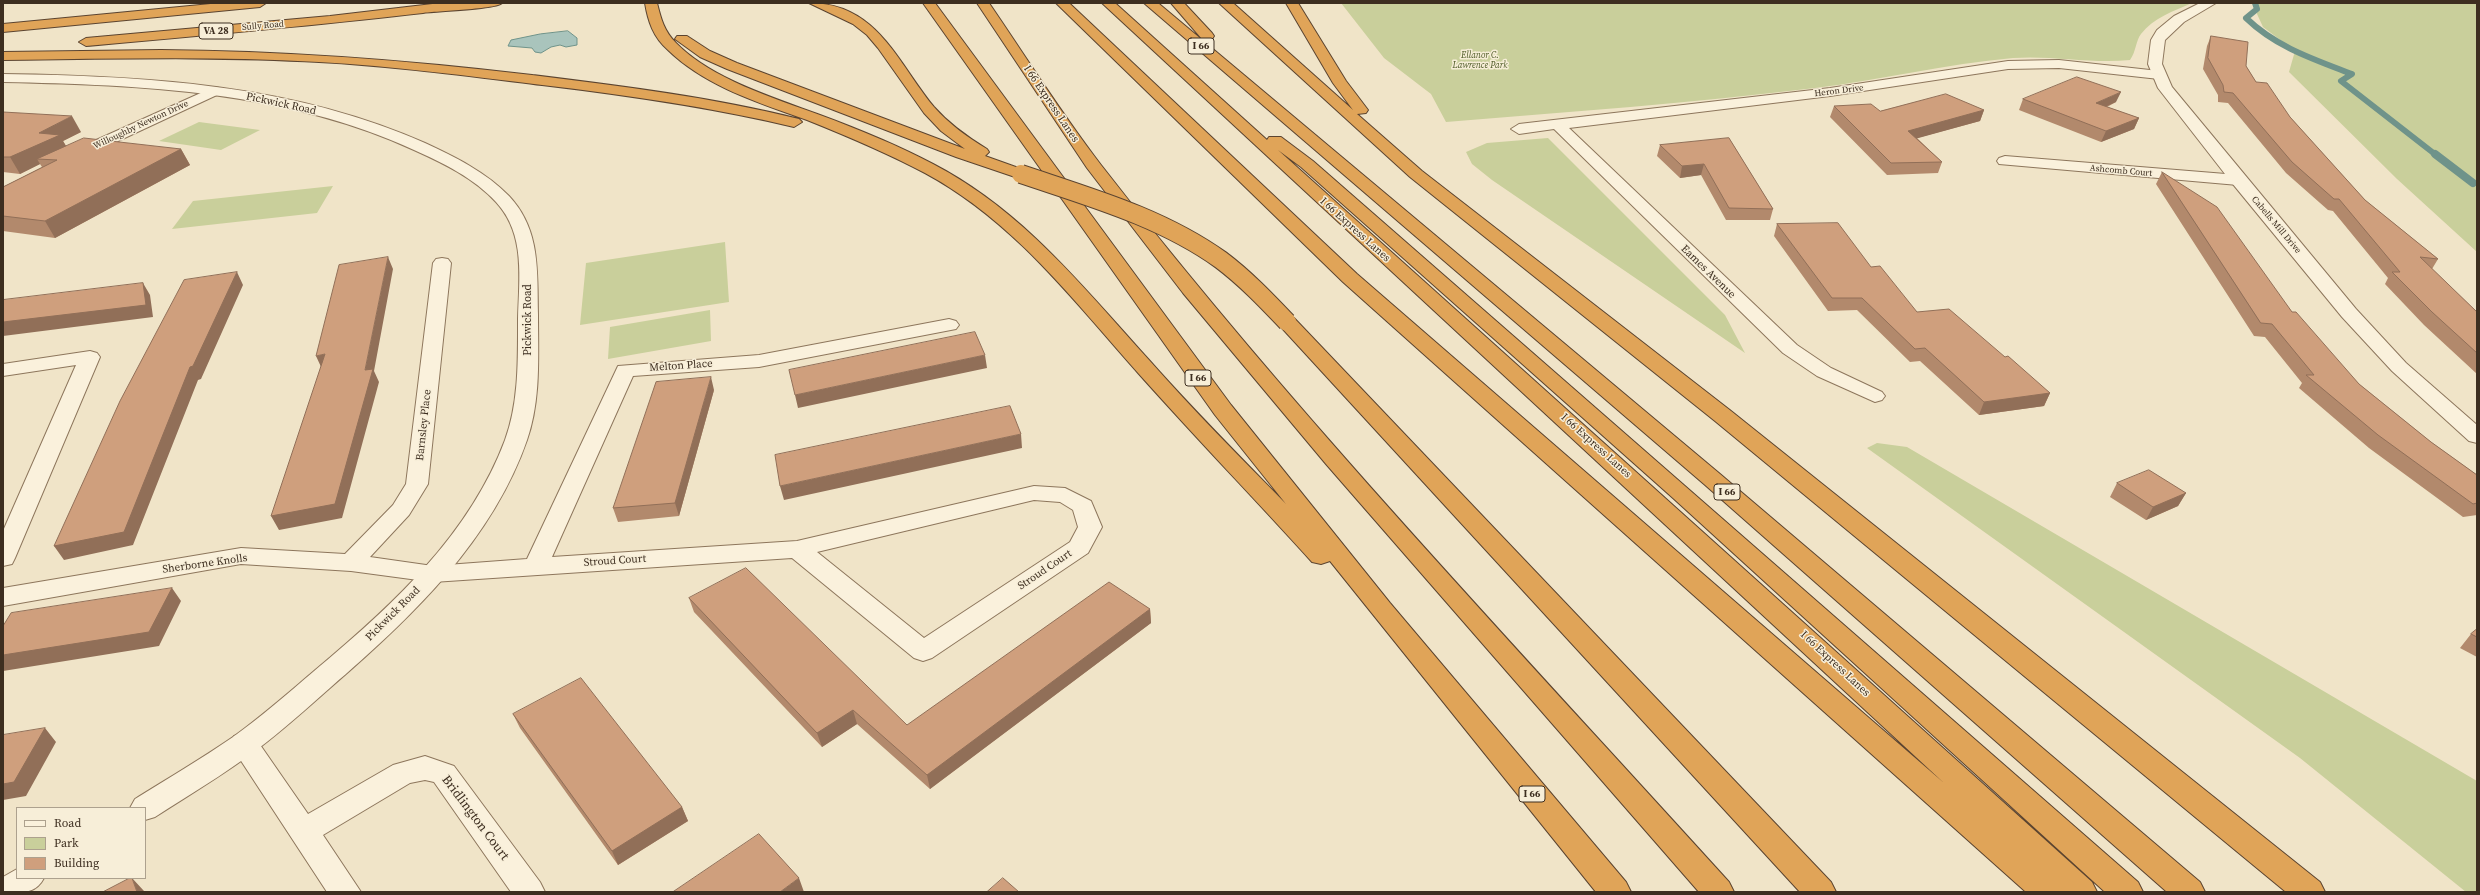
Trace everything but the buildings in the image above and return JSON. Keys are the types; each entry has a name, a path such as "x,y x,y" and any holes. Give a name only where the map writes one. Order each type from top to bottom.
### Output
{"highway":[{"path":"3,23 175,3"},
{"name":"VA 28","path":"3,28 260,3"},
{"name":"Sully Road","path":"3,48 236,29 474,3"},
{"path":"430,9 496,3"},
{"path":"652,3 653,20 657,29 673,48 694,65 723,80 933,170 973,193 1026,235 1078,289 1147,370 1451,694"},
{"path":"656,3 660,15 672,30 685,42 707,55 947,149 1147,220 1197,245 1242,277 1287,322 1820,892"},
{"path":"814,3 843,14 870,30 888,49 929,110 963,141 1021,174"},
{"name":"I 66","path":"930,3 1210,393 1318,532 1615,892"},
{"name":"I 66 Express Lanes","path":"983,3 1089,159 1190,289 1375,507 1718,892"},
{"path":"1062,3 1355,283 2048,892"},
{"name":"I 66 Express Lanes","path":"1108,3 1361,236 1764,599 2081,892"},
{"name":"I 66","path":"1150,3 1712,479 2188,892"},
{"path":"1177,3 1252,88"},
{"path":"1225,3 1439,192 1710,407 2309,892"},
{"path":"1292,3 1311,37 1353,102 1424,171 1439,192"},
{"path":"3,56 249,55 396,64 581,85 724,106 799,123 884,148"},
{"path":"1194,82 1307,164 1699,508 2127,892"}],"street":[{"name":"Cabells Mill Drive","path":"2210,3 2187,14 2162,33 2155,50 2155,64 2165,88 2238,180 2349,313 2399,367 2477,436"},
{"name":"Heron Drive","path":"1519,129 1830,92 2008,65 2059,64 2159,75"},
{"name":"Pickwick Road","path":"3,78 117,81 214,91 303,107 372,127 408,141 456,164 478,178 510,208 521,226 528,253 529,362 524,412 504,469 469,528 433,574 357,651 244,744 146,807"},
{"name":"Willoughby Newton Drive","path":"66,160 214,91"},
{"name":"Eames Avenue","path":"1558,125 1790,350 1824,372 1876,396"},
{"name":"Ashcomb Court","path":"2005,162 2238,180"},
{"name":"Barnsley Place","path":"351,563 401,510 417,484 442,263"},
{"name":"Melton Place","path":"536,567 625,370 759,361 949,324"},
{"path":"3,370 90,357 3,558"},
{"name":"Stroud Court","path":"433,574 797,548 1034,493 1065,495 1083,506 1090,527 1079,547 923,651 797,548"},
{"name":"Sherborne Knolls","path":"3,597 242,556 351,563 433,574"},
{"path":"244,744 345,892"},
{"name":"Bridlington Court","path":"303,832 404,773 425,768 444,774 529,892"},
{"path":"5,892 27,879"}],"green space":[{"name":"Ellanor C. Lawrence Park","path":"1341,3 2192,3 2158,19 2146,28 2139,37 2130,60 2101,61 2028,57 2013,58 1963,64 1815,88 1630,107 1446,122 1431,94 1384,58"},
{"path":"2252,3 2477,3 2477,252 2397,179 2289,72 2295,51 2263,27"},
{"path":"199,122 260,130 221,150 159,141"},
{"path":"1548,138 1725,315 1745,353 1492,180 1472,164 1466,152 1487,143"},
{"path":"333,186 317,213 172,229 193,201"},
{"path":"725,242 729,302 580,325 586,263"},
{"path":"710,310 711,341 608,359 610,327"},
{"path":"1877,443 1907,447 2477,781 2477,892 2466,892 2300,758 1867,448"}],"water":[{"path":"568,31 577,38 577,45 566,47 560,45 551,47 541,53 535,52 532,48 508,46 511,40 540,34"}],"waterway":[{"path":"2255,3 2257,9 2246,18 2282,45 2352,74 2341,81 2436,155"},
{"path":"2435,154 2473,183"}]}
